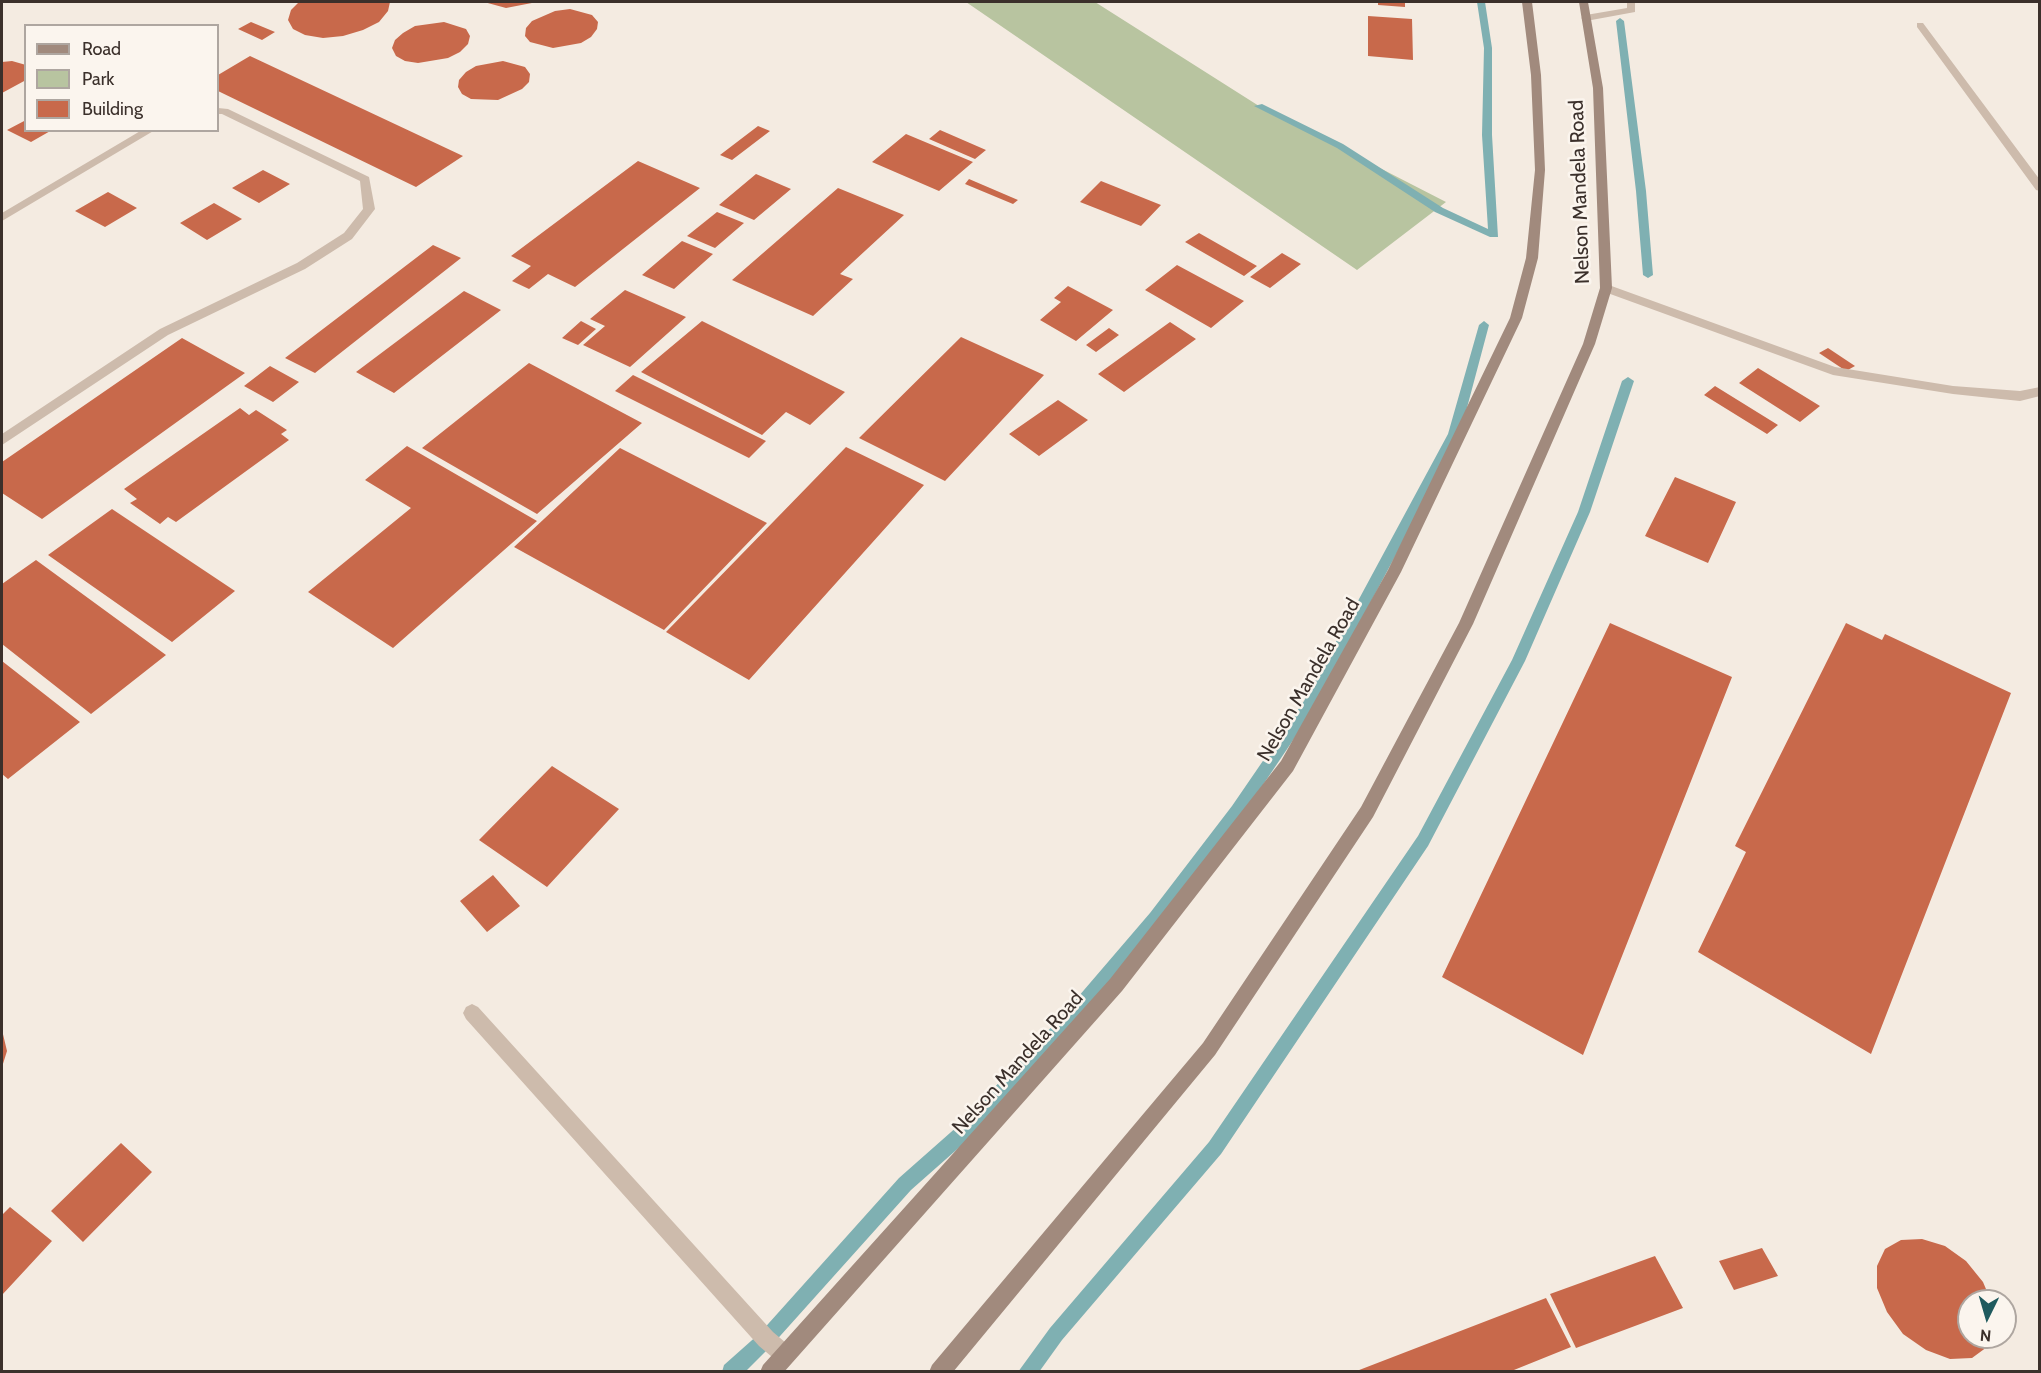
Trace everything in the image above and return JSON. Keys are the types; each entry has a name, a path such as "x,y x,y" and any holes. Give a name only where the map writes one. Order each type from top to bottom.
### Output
{"main road":[{"name":"Nelson Mandela Road","path":"770,1371 1116,986 1287,766 1389,582 1516,318 1532,258 1540,170 1536,75 1527,2"},
{"name":"Nelson Mandela Road","path":"939,1371 1209,1049 1367,812 1466,624 1589,344 1606,288 1598,88 1583,2"}],"lane":[{"path":"1586,18 1632,10 1631,2"},
{"path":"1920,25 2040,188"},
{"path":"2,440 164,332 302,266 348,236 369,209 365,179 224,111 219,111"},
{"path":"2,218 147,132"},
{"path":"1606,288 1833,371 1953,390 2020,396 2040,391"},
{"path":"472,1013 766,1339 785,1355"}],"green space":[{"path":"966,2 1095,2 1259,106 1446,202 1357,270"}],"building":[{"path":"299,2 390,2 388,11 379,22 343,36 323,38 305,35 293,29 288,20 291,10"},
{"path":"484,2 537,2 506,8"},
{"path":"1378,2 1405,2 1405,7 1378,5"},
{"path":"570,9 592,15 598,22 597,29 591,37 581,43 553,48 530,42 525,36 526,28 532,21 555,11"},
{"path":"1368,16 1412,19 1413,60 1368,56"},
{"path":"251,22 275,32 262,40 238,29"},
{"path":"444,22 466,29 470,36 468,44 460,52 448,58 418,63 405,61 396,56 392,48 395,40 403,33 415,26"},
{"path":"250,56 463,156 416,187 219,91 219,74"},
{"path":"12,61 24,64 24,81 2,93 2,62"},
{"path":"503,61 525,67 530,74 529,82 522,89 498,100 471,99 462,94 458,87 459,80 466,72 476,66"},
{"path":"24,121 24,132 48,132 31,142 7,130"},
{"path":"758,126 770,131 732,160 720,155"},
{"path":"940,130 986,150 975,159 929,139"},
{"path":"906,134 973,162 939,191 872,162"},
{"path":"638,161 700,188 575,287 548,274 529,289 512,281 531,266 511,256"},
{"path":"263,170 290,184 259,203 232,188"},
{"path":"756,174 791,189 754,220 719,205"},
{"path":"969,179 1018,200 1013,204 965,184"},
{"path":"1101,181 1161,205 1141,226 1080,202"},
{"path":"838,188 904,215 840,274 853,279 813,316 732,280"},
{"path":"108,192 137,208 105,227 75,211"},
{"path":"214,203 242,219 207,240 180,223"},
{"path":"717,212 744,223 715,248 687,236"},
{"path":"1199,233 1257,266 1244,276 1185,242"},
{"path":"682,241 713,254 674,289 642,275"},
{"path":"433,245 461,258 315,373 285,358"},
{"path":"1282,253 1301,264 1270,288 1250,277"},
{"path":"1177,265 1244,301 1211,328 1145,290"},
{"path":"1068,286 1113,310 1076,341 1040,320 1061,302 1054,298"},
{"path":"625,290 686,317 630,367 583,345 605,326 590,319"},
{"path":"464,291 501,310 394,393 356,372"},
{"path":"581,321 596,329 578,345 562,338"},
{"path":"702,321 845,392 810,425 786,412 762,435 641,372"},
{"path":"1170,322 1196,339 1124,392 1098,374"},
{"path":"1109,328 1119,335 1096,352 1086,345"},
{"path":"961,337 1044,375 945,481 859,438"},
{"path":"182,338 245,373 42,519 2,493 2,462"},
{"path":"1828,348 1855,366 1846,371 1819,353"},
{"path":"529,363 642,423 537,514 422,448"},
{"path":"270,366 299,382 273,402 244,386"},
{"path":"1758,368 1820,406 1800,422 1739,383"},
{"path":"633,375 766,441 749,458 615,391"},
{"path":"1715,386 1778,425 1767,434 1704,395"},
{"path":"1058,400 1088,420 1039,456 1009,434"},
{"path":"240,408 249,415 256,410 287,430 281,434 289,440 176,522 168,517 160,524 130,503 137,499 124,489"},
{"path":"407,446 537,521 393,648 308,592 411,508 365,480"},
{"path":"846,447 924,485 749,680 666,632"},
{"path":"620,448 767,523 664,630 514,547"},
{"path":"1675,477 1736,502 1708,563 1645,536"},
{"path":"112,509 235,591 172,642 48,555"},
{"path":"36,560 166,655 91,714 2,644 2,584"},
{"path":"1610,623 1732,677 1583,1055 1442,977"},
{"path":"1846,623 1882,640 1885,634 2011,693 1871,1054 1698,952 1746,852 1735,846"},
{"path":"2,661 80,722 8,779 2,774"},
{"path":"552,766 619,809 547,887 479,840"},
{"path":"493,875 520,906 487,932 460,901"},
{"path":"2,1030 7,1051 2,1067"},
{"path":"121,1143 152,1172 83,1242 51,1211"},
{"path":"10,1207 52,1241 2,1295 2,1215"},
{"path":"1922,1239 1945,1246 1966,1261 1983,1282 1986,1289 1957,1289 1957,1349 1984,1349 1972,1358 1950,1359 1926,1350 1903,1334 1887,1312 1877,1288 1877,1266 1885,1249 1901,1240"},
{"path":"1762,1248 1778,1276 1734,1290 1719,1261"},
{"path":"1655,1256 1683,1308 1576,1348 1550,1294"},
{"path":"1546,1298 1571,1347 1509,1372 1354,1372"}],"waterway":[{"path":"1259,106 1340,146 1439,210 1494,235 1487,135 1488,48 1481,2"},
{"path":"1620,21 1641,191 1648,275"},
{"path":"731,1372 766,1339 905,1184 965,1131 1066,1024 1155,918 1237,811 1309,705 1454,434 1484,325"},
{"path":"1027,1372 1056,1334 1215,1148 1423,841 1518,661 1584,512 1628,381"}]}
